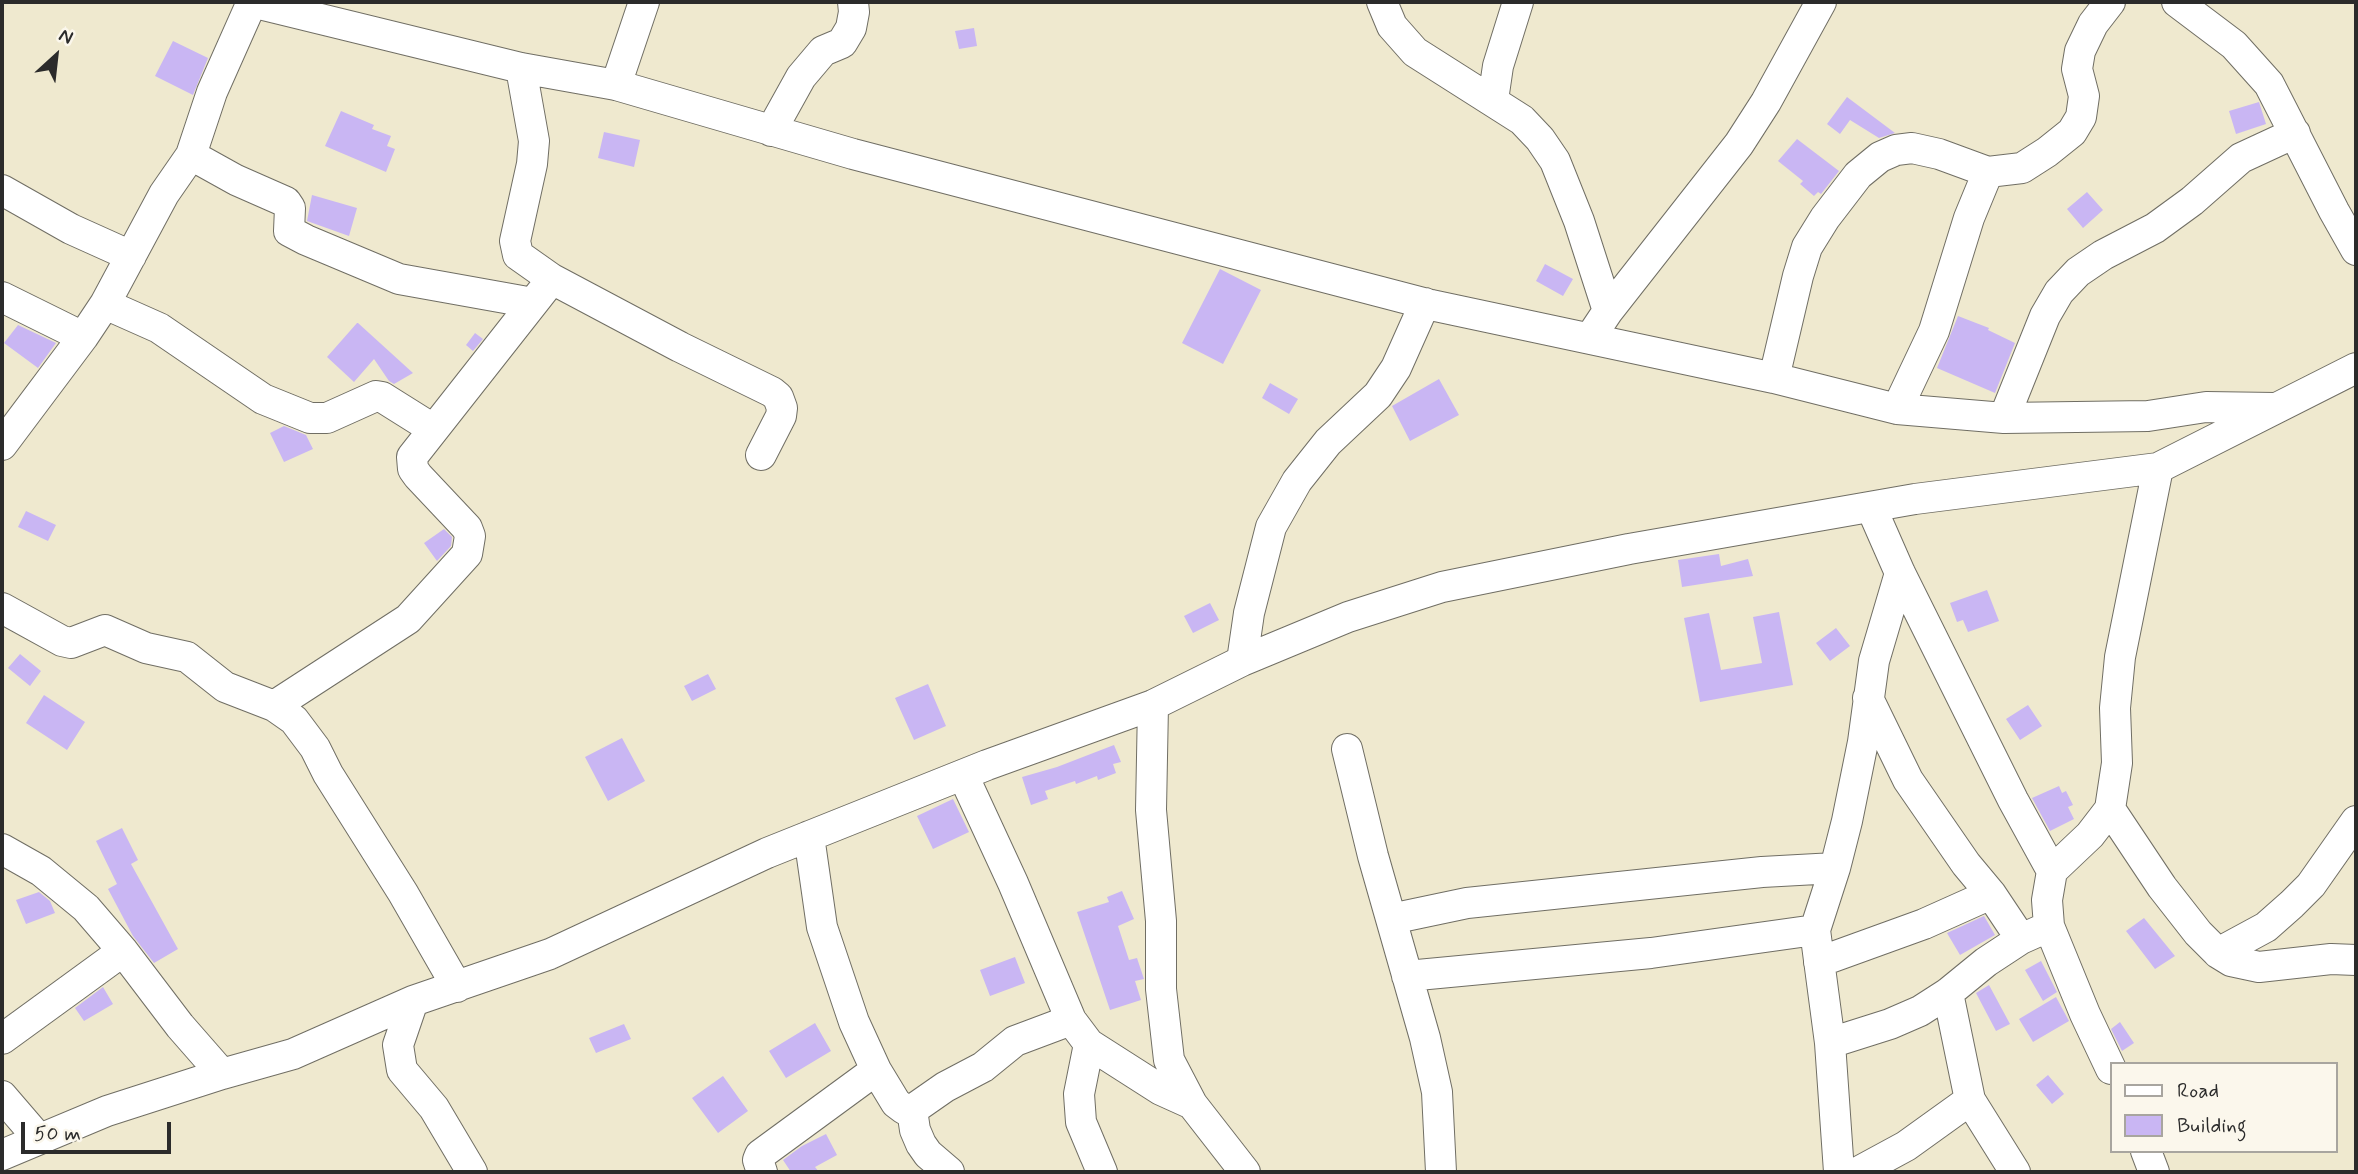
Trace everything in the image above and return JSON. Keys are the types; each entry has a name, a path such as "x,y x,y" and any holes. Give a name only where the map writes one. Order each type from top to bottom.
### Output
{"street":[{"path":"2,445 105,304 164,194 191,155 212,92 252,2 521,68 616,85 771,131 1212,250 1425,303 1774,378 1897,409 2004,418 2148,416 2206,407 2278,408"},
{"path":"616,85 644,2"},
{"path":"771,131 801,77 823,51 842,43 851,28 855,12 853,2"},
{"path":"1382,2 1392,26 1415,52 1522,120 1540,139 1555,161 1579,221 1608,311"},
{"path":"1493,100 1498,66 1518,2"},
{"path":"1590,338 1608,311 1739,144 1766,102 1821,2"},
{"path":"1774,378 1807,247 1858,175 1880,157 1896,150 1912,148 1939,154 1988,172 2022,168 2072,132 2081,117 2084,96 2077,69 2080,51 2093,24 2109,2"},
{"path":"2177,2 2234,45 2269,84 2356,250"},
{"path":"521,68 534,141 515,248 523,260 552,279 778,397 782,408 781,416 761,455"},
{"path":"2004,418 2045,316 2059,292 2078,272 2103,255 2155,228 2193,201 2241,158 2295,132"},
{"path":"191,155 286,202 290,208 289,231 306,240 399,279 533,303"},
{"path":"1897,409 1934,331 1969,218 1988,172"},
{"path":"2,190 71,229 131,256"},
{"path":"274,706 408,619 467,554 470,536 467,528 413,469 412,457 552,279"},
{"path":"2,297 83,337"},
{"path":"1242,661 1249,613 1271,527 1297,481 1328,442 1378,395 1396,368 1425,303"},
{"path":"105,304 159,328 263,399 310,418 327,418 376,396 382,397 433,429"},
{"path":"2,1155 107,1111 222,1073 293,1054 413,1001 550,954 767,853 963,775 1153,705 1242,661 1348,617 1442,587 1629,549 1915,499 2158,468 2356,368"},
{"path":"2110,1067 2049,926 2047,900 2052,871 2090,835 2110,809 2117,762 2115,708 2120,657 2158,468"},
{"path":"1871,507 1900,573 2013,800 2052,871"},
{"path":"1839,1172 1830,1043 1815,930 1835,868 1855,785 1874,662 1900,573"},
{"path":"2,608 62,641 71,643 105,630 146,648 180,654 196,663 225,687 274,706 294,720 315,748 457,988"},
{"path":"1868,697 1908,780 1966,864 1992,894 2021,939"},
{"path":"1153,705 1152,810 1161,921 1161,989 1169,1060 1192,1104 1245,1172"},
{"path":"1347,749 1437,1091 1441,1172"},
{"path":"963,775 1013,883 1071,1020 1088,1044 1161,1090 1192,1104"},
{"path":"2110,809 2162,887 2198,933 2218,953 2231,961 2259,967 2331,959 2356,960"},
{"path":"2218,953 2266,927 2292,904 2311,885 2356,821"},
{"path":"809,836 822,927 854,1022 890,1097 904,1109 912,1110 945,1087 983,1067 1015,1041 1071,1020"},
{"path":"2,849 41,871 86,908 123,951 180,1026 222,1073"},
{"path":"1391,919 1467,903 1762,872 1835,868"},
{"path":"1819,962 1924,924 1992,894"},
{"path":"1830,1043 1890,1024 1920,1011 1986,962 2021,939 2049,926"},
{"path":"1407,976 1651,953 1815,930"},
{"path":"2,1039 123,951"},
{"path":"1948,992 1970,1100 2015,1172"},
{"path":"413,1001 397,1045 402,1070 434,1108 472,1172"},
{"path":"1088,1044 1079,1094 1081,1122 1102,1172"},
{"path":"762,1172 758,1160 760,1155 876,1070"},
{"path":"2,1096 39,1139"},
{"path":"1858,1172 1906,1146 1970,1100"},
{"path":"912,1110 915,1130 935,1166"}],"building":[{"path":"974,28 977,46 959,49 955,31"},
{"path":"173,41 208,58 193,95 155,76"},
{"path":"1847,97 1895,133 1879,138 1850,120 1840,134 1827,124"},
{"path":"2259,102 2266,124 2236,134 2229,111"},
{"path":"341,111 374,125 372,129 391,136 387,146 395,149 386,172 325,146"},
{"path":"604,132 640,140 634,167 598,158"},
{"path":"1797,139 1839,171 1821,194 1818,192 1814,196 1800,184 1803,181 1778,161"},
{"path":"2087,192 2103,210 2083,228 2067,209"},
{"path":"312,195 357,208 349,236 307,221"},
{"path":"1545,264 1573,279 1563,296 1536,281"},
{"path":"1220,269 1261,290 1223,364 1182,343"},
{"path":"1958,316 1989,328 1988,330 2015,343 1995,393 1937,368"},
{"path":"357,323 413,373 394,384 374,359 354,382 327,357"},
{"path":"18,325 56,343 38,368 4,343"},
{"path":"475,333 483,339 473,351 466,345"},
{"path":"1439,379 1459,415 1410,441 1392,406"},
{"path":"1270,383 1298,399 1289,414 1262,398"},
{"path":"284,426 306,435 313,449 284,462 270,433"},
{"path":"26,511 56,525 48,541 18,527"},
{"path":"444,529 452,537 451,546 437,561 424,543"},
{"path":"1719,554 1721,566 1748,559 1753,576 1682,587 1678,560"},
{"path":"1987,590 1999,621 1968,632 1963,620 1957,622 1950,603"},
{"path":"1210,603 1219,620 1193,633 1184,616"},
{"path":"1779,612 1793,685 1700,702 1684,618 1709,613 1721,670 1762,663 1753,617"},
{"path":"1836,628 1850,646 1830,661 1816,643"},
{"path":"20,654 41,671 30,686 8,668"},
{"path":"708,674 716,689 692,701 684,686"},
{"path":"928,684 946,726 914,740 895,698"},
{"path":"44,695 85,722 67,750 26,723"},
{"path":"2028,705 2042,726 2020,740 2006,719"},
{"path":"622,738 645,781 608,801 585,757"},
{"path":"1114,745 1121,762 1113,764 1116,773 1098,780 1097,776 1045,791 1048,799 1031,805 1022,777"},
{"path":"2059,786 2062,793 2066,791 2073,805 2068,807 2074,819 2050,831 2032,798"},
{"path":"953,799 969,832 933,849 917,816"},
{"path":"122,828 138,860 131,864 178,949 154,963 133,936 108,889 117,884 96,841"},
{"path":"1122,891 1134,919 1118,926 1129,960 1137,958 1144,979 1135,981 1141,1000 1110,1010 1077,912 1109,902 1107,897"},
{"path":"39,892 50,901 55,913 26,924 16,900"},
{"path":"1984,916 1995,935 1960,955 1947,933"},
{"path":"2144,918 2175,956 2155,969 2126,931"},
{"path":"1015,957 1025,983 990,996 980,970"},
{"path":"2041,961 2057,992 2043,1001 2025,970"},
{"path":"1989,985 2010,1024 1996,1031 1976,993"},
{"path":"103,987 113,1004 84,1021 75,1008"},
{"path":"2056,997 2069,1021 2033,1042 2019,1019"},
{"path":"2120,1022 2134,1043 2122,1051 2111,1029"},
{"path":"815,1023 831,1051 786,1078 769,1051"},
{"path":"624,1024 631,1039 596,1053 589,1038"},
{"path":"2048,1075 2064,1094 2052,1104 2036,1085"},
{"path":"723,1076 748,1111 718,1133 692,1098"},
{"path":"826,1134 837,1155 815,1167 819,1172 791,1172 783,1160 802,1146"}]}
